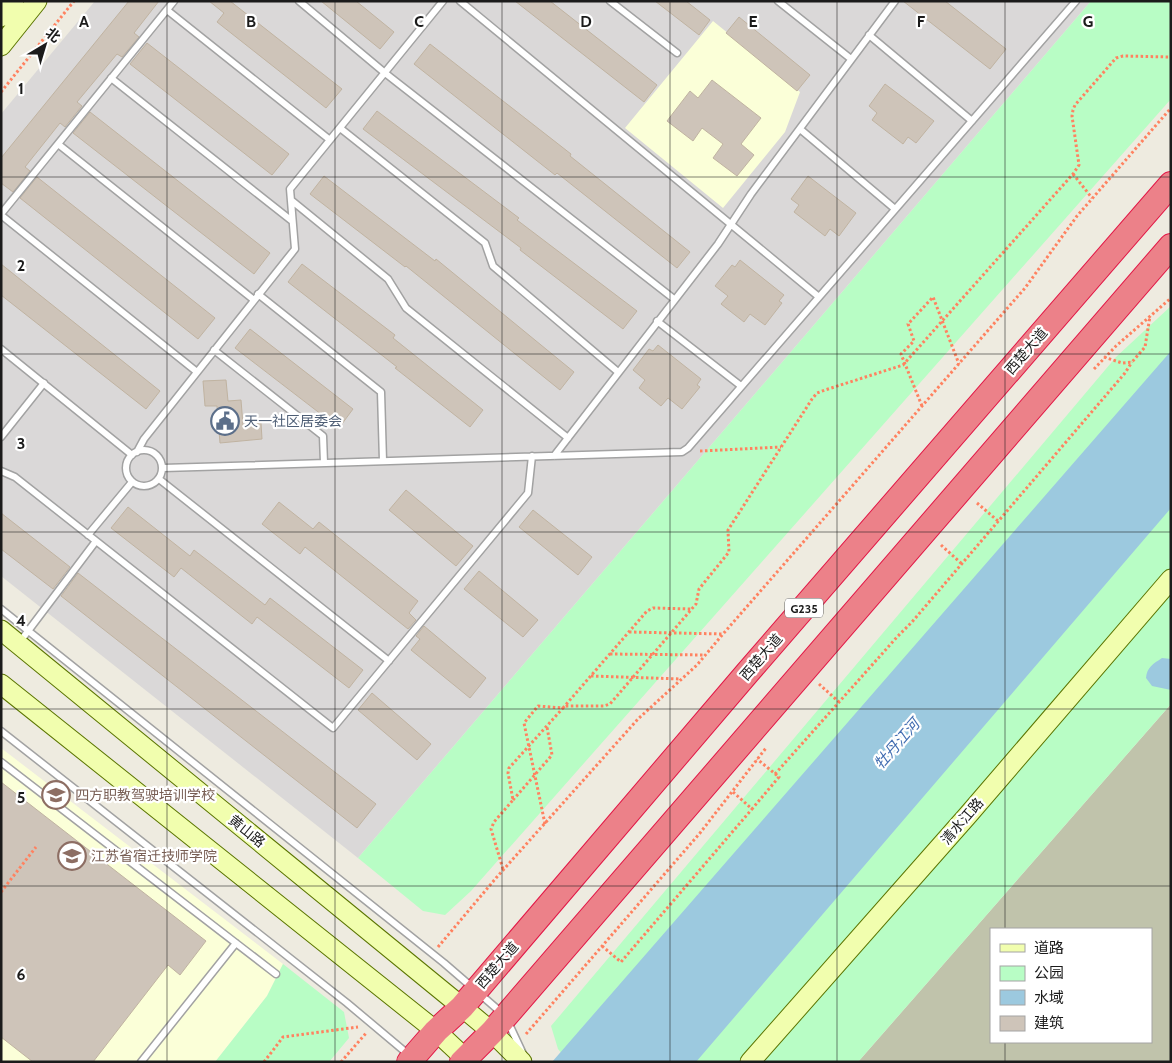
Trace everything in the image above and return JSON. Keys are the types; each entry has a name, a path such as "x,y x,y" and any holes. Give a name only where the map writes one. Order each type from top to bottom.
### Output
{"highway":[{"name":"西楚大道","path":"413,1060 436,1031 468,999 748,672 1171,184"},
{"name":"G235","path":"465,1061 1171,246"}],"main road":[{"path":"1,17 14,1"},
{"path":"1,46 37,1"},
{"name":"清水江路","path":"750,1062 968,815 1171,579"},
{"name":"黄山路","path":"1,630 23,637 499,1024 520,1053"},
{"path":"1,684 436,1031 465,1061"}],"lane":[{"path":"174,1 1,214 197,372"},
{"path":"299,1 385,73 674,299"},
{"path":"134,453 143,450 154,453 161,462 162,468 159,479 154,483 143,486 132,482 128,477 126,465 134,453 144,439 295,249 290,189 443,1"},
{"path":"458,1 819,297"},
{"path":"610,1 677,54"},
{"path":"778,1 851,59"},
{"path":"554,456 718,244 730,224 895,1"},
{"path":"162,468 682,452 688,448 1073,2"},
{"path":"167,10 330,140"},
{"path":"869,35 972,121"},
{"path":"111,78 292,221"},
{"path":"340,128 485,242 493,266 618,372"},
{"path":"800,129 895,209"},
{"path":"58,144 381,392 383,461"},
{"path":"291,200 388,279 406,308 568,438"},
{"path":"657,321 741,386"},
{"path":"1,348 134,453"},
{"path":"214,350 323,436 324,463"},
{"path":"1,437 44,383"},
{"path":"1,471 15,477 333,728 528,493 532,456"},
{"path":"159,479 389,661"},
{"path":"88,535 132,482"},
{"path":"23,637 96,541"},
{"path":"1,609 23,637 432,954 468,999"},
{"path":"1,731 373,1025 413,1060"},
{"path":"1,762 276,974"},
{"path":"140,1062 236,943"},
{"path":"520,1053 527,1062"}],"path":[{"path":"1,92 74,1"},
{"path":"545,824 524,723 538,706 563,708 567,706 604,706 610,704 696,604 699,589 729,552 728,530 812,399 818,393 903,366 1073,174 1079,164 1072,116 1075,105 1116,58 1123,56 1171,57"},
{"path":"432,954 503,870 638,720 724,634 1025,288 1077,216 1171,108"},
{"path":"1073,174 1092,198"},
{"path":"922,406 902,354 914,340 908,324 933,297 958,364"},
{"path":"1091,372 1104,357 1171,298"},
{"path":"775,774 897,636 912,622 1125,373 1144,346 1150,316"},
{"path":"1104,357 1122,363 1132,362"},
{"path":"682,452 781,447"},
{"path":"971,510 983,496"},
{"path":"977,503 998,522"},
{"path":"935,552 947,538"},
{"path":"940,545 962,564"},
{"path":"513,800 508,773 509,768 647,611 653,608 692,609"},
{"path":"628,632 724,634"},
{"path":"610,654 705,655"},
{"path":"590,676 681,679"},
{"path":"813,690 819,683 839,702"},
{"path":"503,870 491,829 494,822 552,755 547,726"},
{"path":"520,1053 602,946 700,833 770,744"},
{"path":"602,946 621,962 752,809 779,776 757,759"},
{"path":"733,792 752,809"},
{"path":"1,892 36,847"},
{"path":"264,1062 282,1037 373,1025"},
{"path":"342,1062 373,1025"}],"shaded area":[{"path":"95,1 1091,1 358,858 1,576 1,114"},
{"path":"713,21 800,92 785,132 723,208 625,128"},
{"path":"1171,704 1171,1062 858,1062"},
{"name":"江苏省宿迁技师学院","path":"1,748 283,964 267,996 215,1062 1,1062"}],"green space":[{"path":"1091,1 1171,1 1171,99 471,891 445,915 423,911 358,858"},
{"path":"1171,306 1171,704 858,1062 569,1062 558,1049 551,1026 1116,357"},
{"path":"283,964 344,1012 349,1038 329,1062 215,1062 267,996"}],"water":[{"name":"牡丹江河","path":"1171,351 1171,508 696,1062 552,1062"},
{"path":"1162,658 1171,659 1171,690 1152,686 1146,678 1149,668"}],"building":[{"path":"129,1 159,1 134,33 139,37 122,57 117,54 77,102 82,106 65,127 60,123 25,167 30,171 13,192 1,183 1,158"},
{"path":"209,1 230,1 342,89 326,108 217,22 224,13"},
{"path":"321,1 356,1 394,32 380,49"},
{"path":"515,1 550,1 657,85 644,102"},
{"path":"655,1 686,1 710,20 699,35"},
{"path":"903,1 945,1 1006,49 990,69"},
{"path":"739,17 810,75 797,91 726,33"},
{"path":"147,43 289,154 272,175 130,64"},
{"path":"430,44 571,154 570,156 690,252 677,268 557,173 555,175 414,64"},
{"path":"712,80 761,118 741,144 754,155 737,176 713,158 723,144 702,128 693,141 667,121 690,91 698,98"},
{"path":"885,84 934,121 916,143 908,137 903,144 872,120 877,113 869,106"},
{"path":"377,111 519,218 517,220 637,311 623,329 520,250 521,248 363,129"},
{"path":"90,112 270,253 254,274 73,133"},
{"path":"324,176 435,261 436,259 574,372 560,390 406,266 310,194"},
{"path":"808,176 856,213 839,236 830,229 825,236 794,212 799,205 791,199"},
{"path":"37,177 215,318 198,339 20,198"},
{"path":"740,260 784,295 779,301 782,303 765,325 750,314 744,322 721,304 728,296 715,286 732,265 735,267"},
{"path":"1,264 160,391 146,409 1,295"},
{"path":"302,264 395,335 393,338 483,410 470,427 288,282"},
{"path":"250,329 353,409 339,428 235,348"},
{"path":"658,345 701,379 697,385 700,387 682,409 668,398 661,406 639,388 645,380 633,370 649,349 653,351"},
{"path":"226,380 228,401 241,400 243,425 261,423 262,439 220,443 217,406 205,406 203,381"},
{"path":"406,490 473,546 456,566 389,510"},
{"path":"279,502 313,529 319,522 418,601 409,613 416,620 408,629 305,547 300,554 262,524"},
{"path":"128,507 190,556 194,550 265,605 270,598 363,670 349,688 257,617 252,624 181,568 174,577 111,528"},
{"path":"533,510 592,557 578,575 519,527"},
{"path":"1,513 70,567 53,589 1,549"},
{"path":"479,571 538,620 523,637 464,589"},
{"path":"78,573 376,804 357,828 61,596"},
{"path":"424,626 486,678 470,698 411,650 420,639 416,636"},
{"path":"372,693 431,744 417,760 358,710"},
{"name":"江苏省宿迁技师学院","path":"1,782 206,941 180,975 168,965 93,1062 33,1062 1,1037"}],"place":[{"name":"天一社区居委会","path":"225,421"},
{"name":"四方职教驾驶培训学校","path":"56,795"},
{"name":"江苏省宿迁技师学院","path":"72,856"}]}
